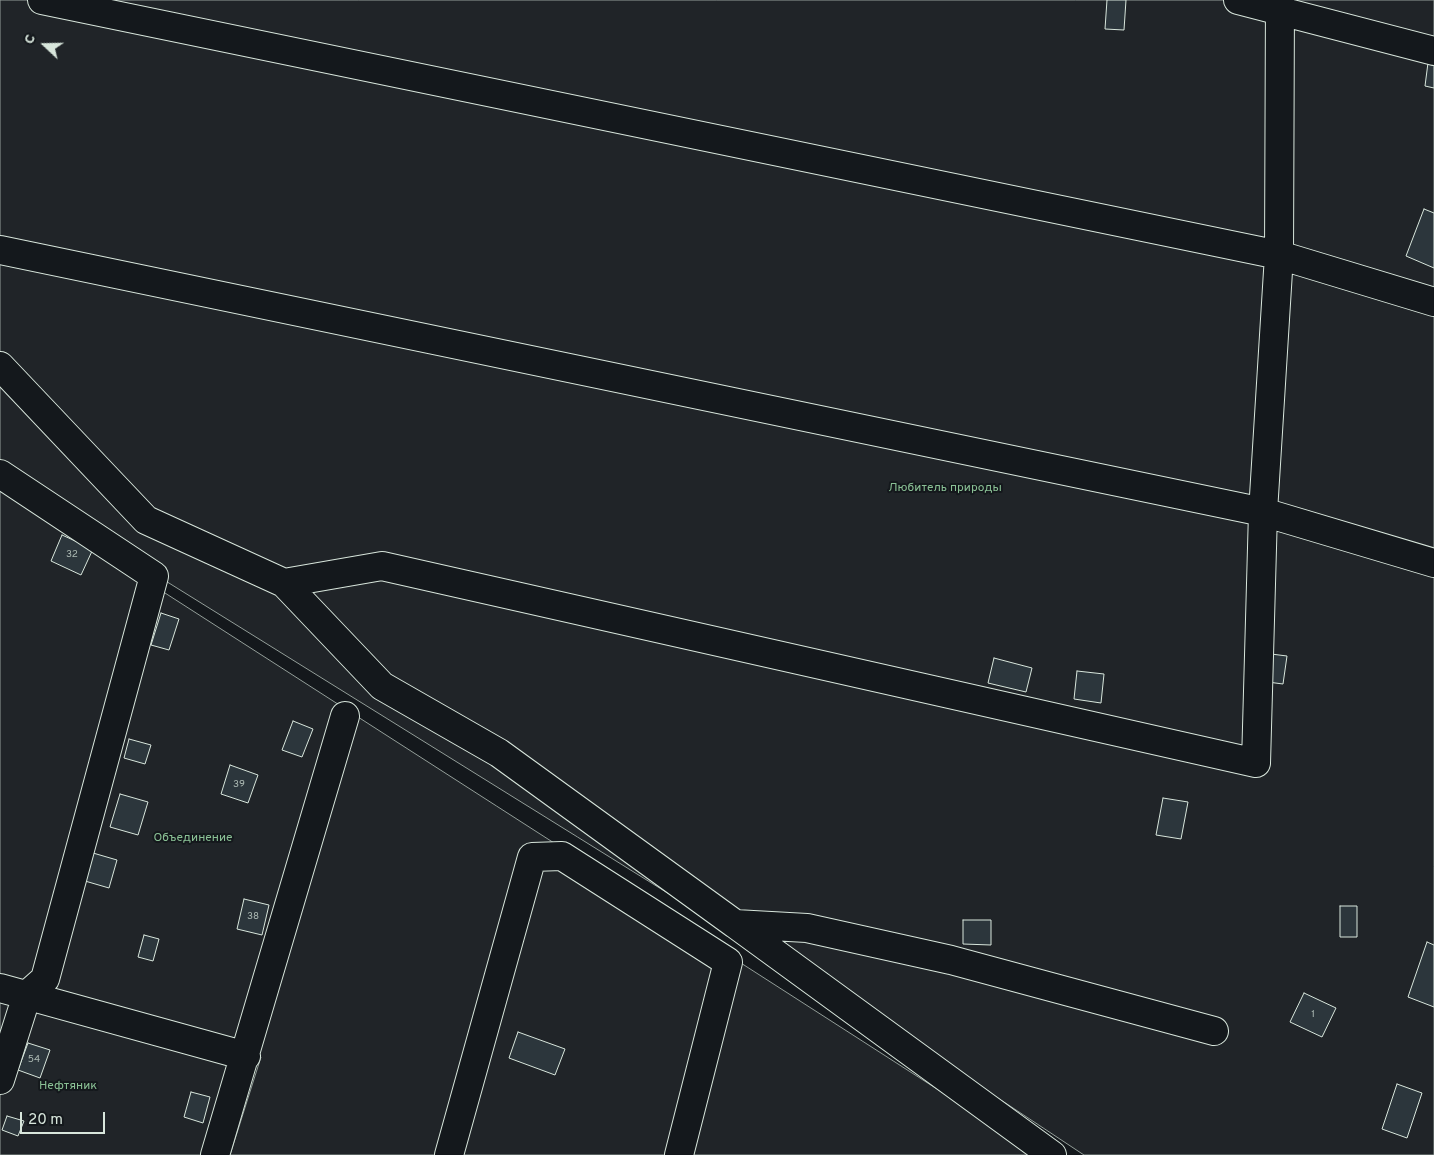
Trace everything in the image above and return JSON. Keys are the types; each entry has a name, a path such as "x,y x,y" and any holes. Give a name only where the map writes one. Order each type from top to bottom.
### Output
{"lane":[{"path":"42,0 1279,255 1434,302"},
{"path":"1238,0 1280,5 1434,51"},
{"path":"284,583 382,566 1256,763 1263,512 1279,255 1280,5"},
{"path":"0,250 1263,512 1434,563"},
{"path":"0,366 146,520 284,583 382,686 499,753 1052,1155"},
{"path":"0,474 154,576 45,979 27,995 0,1080"},
{"path":"215,1155 246,1056 345,716"},
{"path":"448,1155 532,857 562,856 728,962 679,1155"},
{"path":"735,924 807,928 951,960 1214,1031"},
{"path":"0,988 246,1056"}],"green space":[{"name":"Любитель природы","path":"0,0 1434,0 1434,1155 1084,1155 1007,1104 148,570 0,470"},
{"name":"Объединение","path":"0,487 1038,1155 230,1155 261,1057 0,986"},
{"name":"Нефтяник","path":"0,1000 236,1059 207,1155 0,1155"}],"building":[{"path":"1107,0 1126,0 1124,30 1105,29"},
{"path":"1429,55 1434,56 1434,88 1425,86"},
{"path":"1424,209 1434,213 1434,268 1406,256"},
{"path":"62,535 93,549 81,575 51,561"},
{"path":"161,613 179,619 169,650 151,645"},
{"path":"1263,653 1287,656 1283,684 1260,681"},
{"path":"994,658 1032,668 1026,692 988,683"},
{"path":"1077,671 1104,674 1101,703 1074,699"},
{"path":"293,721 313,729 302,757 282,750"},
{"path":"129,739 151,745 145,764 124,758"},
{"path":"230,765 258,775 248,803 221,794"},
{"path":"120,794 148,802 138,835 110,827"},
{"path":"1163,798 1188,802 1181,839 1156,835"},
{"path":"93,853 117,860 109,888 85,881"},
{"path":"244,899 269,905 262,935 237,929"},
{"path":"1340,906 1357,906 1357,937 1340,937"},
{"path":"963,920 991,920 991,945 963,944"},
{"path":"144,935 159,939 153,961 138,957"},
{"path":"1427,942 1434,945 1434,1007 1408,997"},
{"path":"1304,993 1336,1008 1322,1037 1290,1022"},
{"path":"518,1032 565,1049 555,1075 509,1058"},
{"path":"28,1043 50,1050 40,1078 18,1070"},
{"path":"1397,1084 1422,1093 1407,1138 1382,1129"},
{"path":"191,1092 210,1097 203,1123 184,1117"},
{"path":"7,1116 24,1121 18,1136 2,1130"}]}
